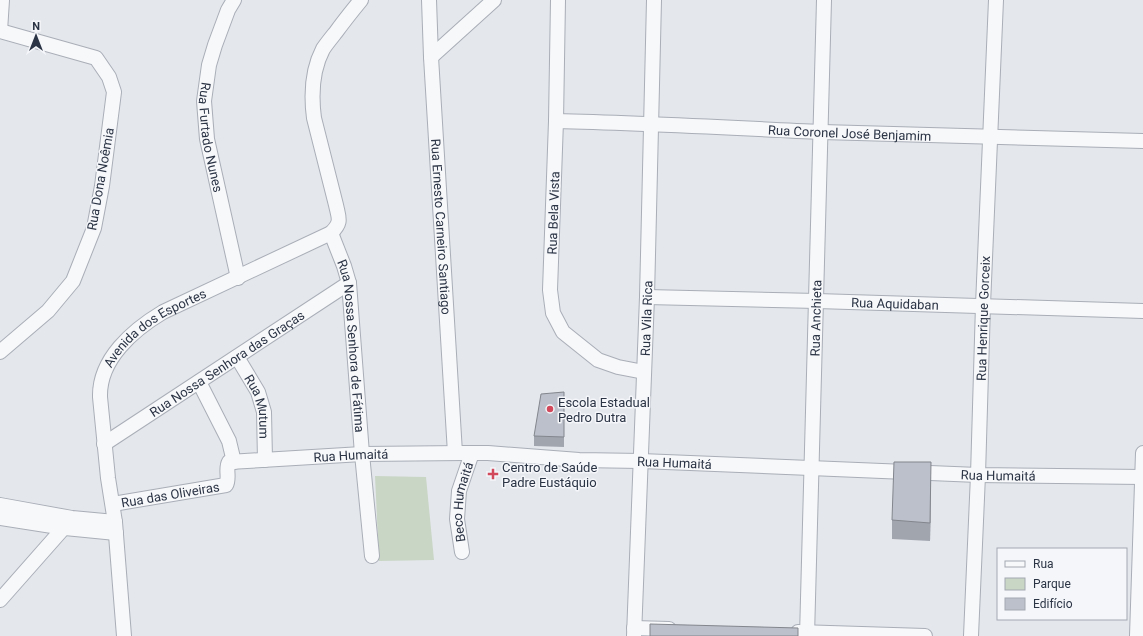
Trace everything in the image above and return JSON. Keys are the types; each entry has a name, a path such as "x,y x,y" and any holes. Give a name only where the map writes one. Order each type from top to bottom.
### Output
{"street":[{"path":"0,31 2,0"},
{"name":"Rua Furtado Nunes","path":"234,0 228,10 209,64 204,101 207,139 238,278"},
{"path":"331,233 338,226 339,218 314,118 312,92 319,58 324,48 361,0"},
{"name":"Rua Ernesto Carneiro Santiago","path":"429,0 431,57 455,453"},
{"path":"431,57 494,0"},
{"name":"Rua Bela Vista","path":"558,0 556,121 550,290 553,313 562,332 598,360 618,368 644,372"},
{"name":"Rua Vila Rica","path":"634,632 647,298 654,0"},
{"name":"Rua Anchieta","path":"807,634 824,0"},
{"name":"Rua Henrique Gorceix","path":"971,636 978,474 982,305 996,0"},
{"name":"Rua Dona Noêmia","path":"0,31 96,58 109,77 114,92 102,186 94,228 73,281 48,311 0,352"},
{"name":"Rua Coronel José Benjamim","path":"556,121 990,138 1143,141"},
{"name":"Avenida dos Esportes","path":"124,636 116,528 104,444 100,394 101,383 106,367 127,339 139,328 163,312 331,233"},
{"name":"Rua Nossa Senhora de Fátima","path":"331,233 349,283 362,454 372,556"},
{"name":"Rua Nossa Senhora das Graças","path":"104,444 349,283"},
{"name":"Rua Aquidaban","path":"647,298 982,305 1143,311"},
{"name":"Rua Mutum","path":"237,357 258,392 264,412 265,460"},
{"path":"199,382 229,441 234,462"},
{"name":"Beco Humaitá","path":"462,552 457,519 459,491 472,453"},
{"name":"Rua Humaitá","path":"234,462 362,454 488,453 579,460 978,474 1143,477"},
{"path":"1137,636 1143,453"},
{"name":"Rua das Oliveiras","path":"113,504 226,485 228,463 234,462"},
{"path":"94,520 113,504"},
{"path":"0,505 68,523 94,520 116,528"},
{"path":"0,518 116,528"},
{"path":"0,600 68,523"},
{"path":"634,632 685,629"},
{"path":"786,632 807,634 925,636"}],"green space":[{"path":"375,476 426,477 434,560 379,561"}],"building":[{"name":"Escola Estadual Pedro Dutra","path":"564,392 564,437 534,436 541,394"},
{"path":"894,462 931,462 930,523 892,520"},
{"path":"650,624 798,628 798,636 650,636"}],"place":[{"name":"Escola Estadual Pedro Dutra","path":"550,409"},
{"name":"Centro de Saúde Padre Eustáquio","path":"493,474"}]}
